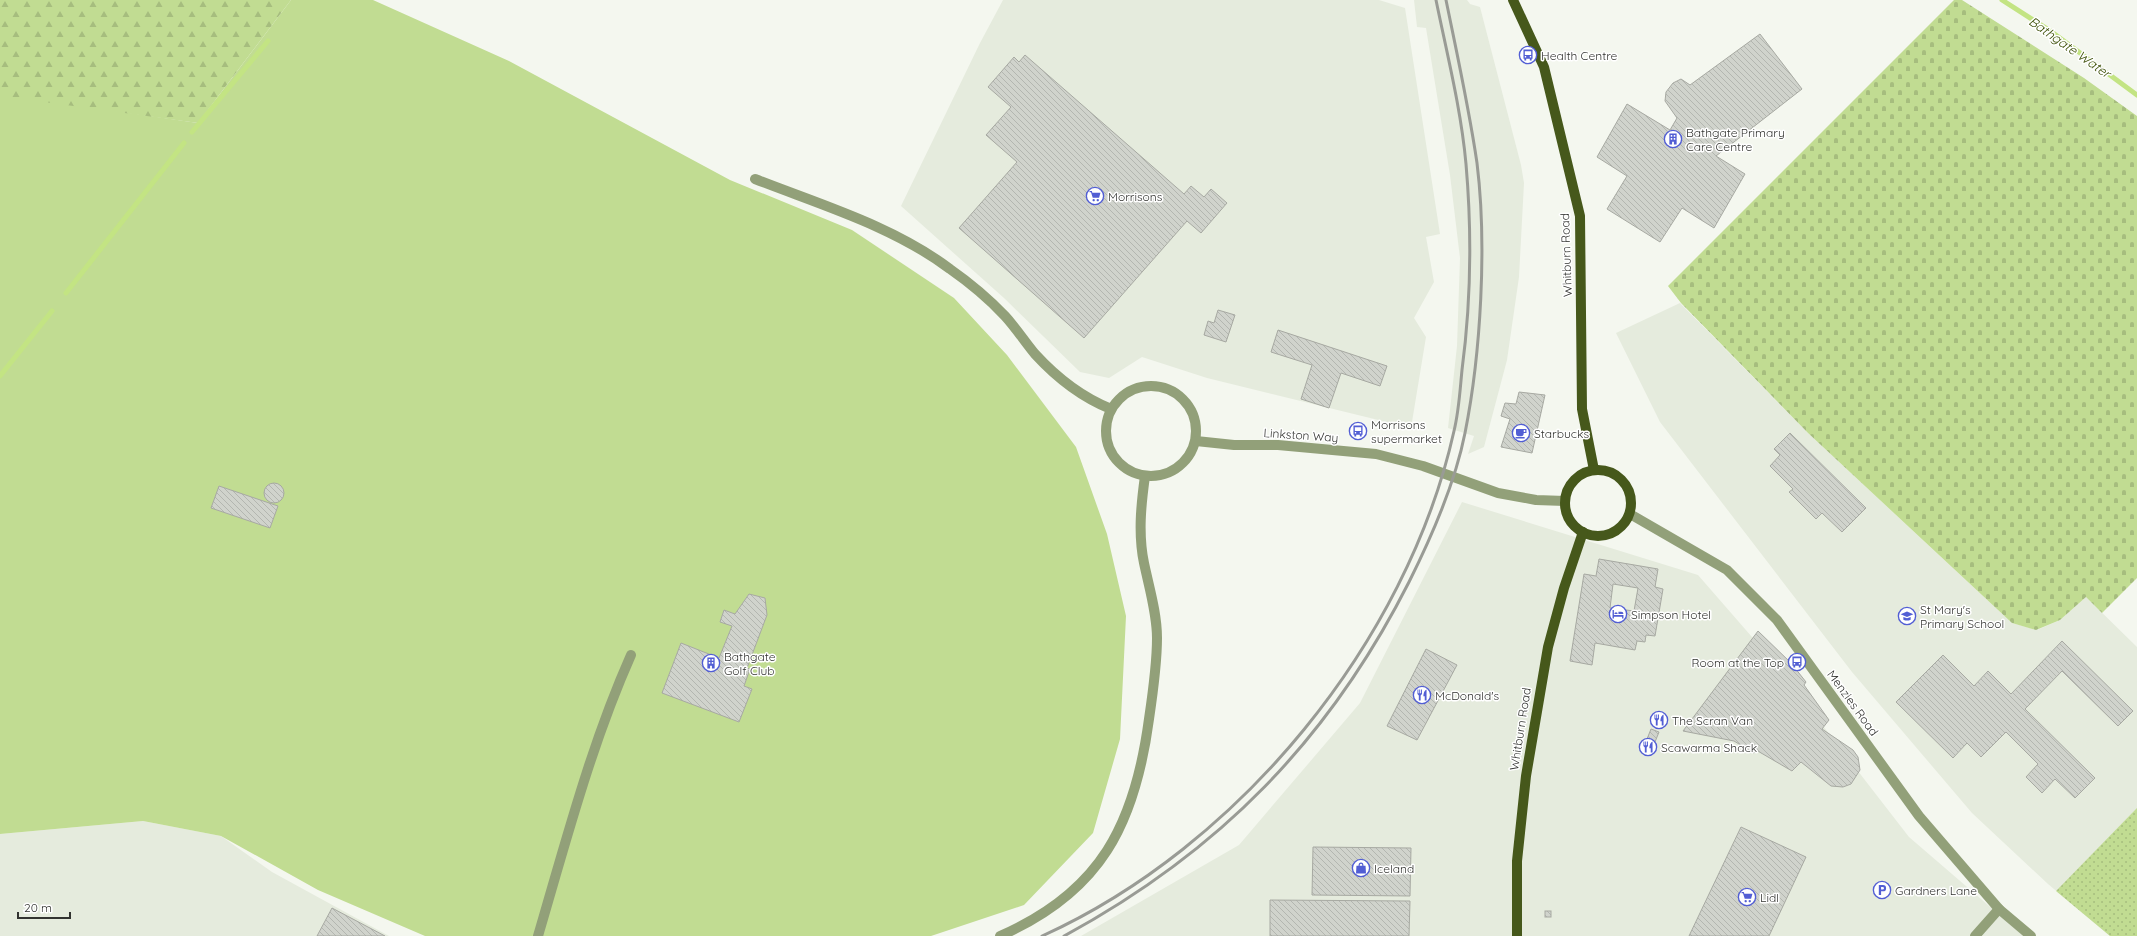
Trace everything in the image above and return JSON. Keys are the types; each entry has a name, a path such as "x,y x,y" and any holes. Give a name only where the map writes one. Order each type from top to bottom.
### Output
{"main road":[{"name":"Whitburn Road","path":"1513,0 1544,68 1580,216 1582,409 1594,470"},
{"path":"1594,470 1605,470 1616,474 1624,482 1630,492 1632,503 1630,514 1624,524 1610,534 1594,536 1583,532 1569,520 1565,501 1571,484 1577,477 1594,470"},
{"name":"Whitburn Road","path":"1517,936 1517,861 1526,776 1548,647 1564,588 1583,532"}],"street":[{"path":"755,179 861,220 919,248 950,268 985,297 1006,317 1035,354 1058,378 1091,401 1111,409"},
{"path":"1148,385 1164,387 1176,392 1189,407 1196,426 1196,442 1182,463 1171,471 1158,476 1145,476 1131,472 1119,463 1110,451 1105,437 1106,422 1111,409 1120,396 1133,388 1148,385"},
{"name":"Linkston Way","path":"1196,442 1278,445 1376,454 1423,466 1498,493 1536,500 1565,501"},
{"path":"1000,936 1030,923 1069,895 1107,852 1126,818 1137,787 1148,731 1157,637 1140,533 1140,512 1145,476"},
{"name":"Menzies Road","path":"1630,514 1727,570 1777,620 1919,816 1998,909 2031,936"},
{"path":"538,936 581,792 610,703 631,655"},
{"path":"1975,936 1998,909"}],"shaded area":[{"path":"1003,0 1379,0 1405,8 1440,234 1426,237 1434,282 1414,318 1426,337 1411,428 1207,378 1142,357 1109,378 1080,372 1004,298 901,206 980,43"},
{"path":"1414,0 1467,0 1470,4 1480,7 1521,165 1524,183 1519,277 1507,360 1484,447 1468,454 1474,436 1448,428 1457,346 1460,258 1450,175 1426,28 1417,27"},
{"name":"St Mary's Primary School","path":"1680,303 1808,433 2012,623 2037,630 2060,620 2086,597 2137,647 2137,936 2110,936 2048,884 1972,813 1852,672 1660,422 1616,333"},
{"path":"1462,502 1698,575 1772,660 1909,837 2024,936 1081,936 1239,845 1360,703"},
{"path":"143,821 221,836 272,872 389,936 0,936 0,834"}],"green space":[{"path":"0,0 291,0 198,123 0,96"},
{"path":"291,0 373,0 509,61 730,180 852,230 954,298 1007,355 1076,447 1107,534 1126,616 1120,739 1093,833 1024,905 931,936 425,936 318,890 221,836 143,821 0,834 0,94 198,123"},
{"path":"1954,0 1962,0 2084,78 2137,116 2137,578 2102,613 2086,597 2060,620 2036,630 2012,623 1808,433 1681,303 1668,286"},
{"path":"2137,808 2137,936 2110,936 2056,891"}],"building":[{"name":"Bathgate Primary Care Centre","path":"1760,34 1802,89 1716,156 1745,174 1714,228 1682,208 1660,242 1607,209 1627,176 1597,157 1627,104 1670,130 1677,118 1665,101 1666,92 1673,83 1681,79 1690,85"},
{"name":"Morrisons","path":"1025,55 1184,194 1191,186 1204,197 1211,189 1227,203 1201,233 1187,221 1084,338 959,228 1017,162 986,135 1011,107 988,87 1014,57 1019,62"},
{"path":"1218,310 1235,315 1226,342 1204,335 1208,321 1214,323"},
{"path":"1278,330 1387,366 1380,386 1341,373 1329,408 1301,399 1312,365 1271,352"},
{"name":"Starbucks","path":"1519,392 1545,395 1532,453 1501,447 1510,419 1501,416 1505,403 1516,404"},
{"path":"1790,433 1866,508 1842,532 1822,513 1816,519 1789,492 1793,489 1770,466 1780,455 1774,449"},
{"path":"274,483 281,486 284,493 281,500 274,503 267,500 264,493 267,486"},
{"path":"219,486 278,506 270,528 211,508"},
{"name":"Simpson Hotel","path":"1599,559 1658,569 1655,587 1663,589 1655,636 1646,635 1645,642 1637,641 1635,650 1595,643 1592,665 1570,661 1584,574 1596,576","holes":["1613,584 1638,588 1634,611 1610,608"]},
{"name":"Bathgate Golf Club","path":"749,594 765,598 767,615 747,668 750,669 744,686 752,689 739,722 662,693 681,643 719,658 732,626 720,622 724,610 735,614"},
{"path":"1758,631 1791,663 1806,682 1804,685 1829,720 1822,729 1853,750 1858,757 1860,770 1851,784 1843,787 1831,786 1801,762 1792,771 1756,750 1754,753 1734,741 1683,731"},
{"path":"2062,641 2133,711 2118,726 2062,671 2025,709 2095,778 2075,798 2055,779 2042,793 2026,777 2038,764 2006,732 1981,757 1967,743 1953,758 1896,702 1943,655 1974,686 1988,671 2011,694"},
{"name":"McDonald's","path":"1426,649 1457,665 1417,740 1387,726"},
{"name":"The Scran Van","path":"1657,712 1665,716 1661,728 1652,723"},
{"path":"1651,729 1659,732 1655,742 1647,739"},
{"name":"Scawarma Shack","path":"1646,743 1653,745 1651,751 1644,749"},
{"name":"Lidl","path":"1741,827 1806,857 1769,936 1689,936"},
{"name":"Iceland","path":"1313,847 1411,848 1410,896 1312,895"},
{"path":"1270,900 1410,901 1409,936 1270,936"},
{"path":"332,908 385,936 317,936"},
{"path":"1545,911 1551,911 1551,917 1545,917"}],"waterway":[{"name":"Bathgate Water","path":"2002,0 2049,30 2137,95"},
{"path":"192,132 268,41"},
{"path":"66,293 184,143"},
{"path":"0,376 52,311"}],"railway":[{"path":"1042,936 1114,897 1183,849 1247,793 1304,729 1355,660 1398,586 1431,510 1457,416 1467,319 1470,267 1468,190 1464,143 1436,0"},
{"path":"1064,936 1120,903 1172,867 1220,829 1265,787 1306,741 1343,692 1378,639 1409,582 1442,509 1461,452 1471,402 1481,298 1482,263 1482,228 1477,163 1467,101 1446,0"}],"place":[{"name":"Health Centre","path":"1528,55"},
{"name":"Bathgate Primary Care Centre","path":"1673,139"},
{"name":"Morrisons","path":"1095,196"},
{"name":"Morrisons supermarket","path":"1358,431"},
{"name":"Starbucks","path":"1521,433"},
{"name":"Simpson Hotel","path":"1618,614"},
{"name":"St Mary's Primary School","path":"1907,616"},
{"name":"Room at the Top","path":"1797,662"},
{"name":"Bathgate Golf Club","path":"711,663"},
{"name":"McDonald's","path":"1422,695"},
{"name":"The Scran Van","path":"1659,720"},
{"name":"Scawarma Shack","path":"1648,747"},
{"name":"Iceland","path":"1361,868"},
{"name":"Gardners Lane","path":"1882,890"},
{"name":"Lidl","path":"1747,897"}]}
